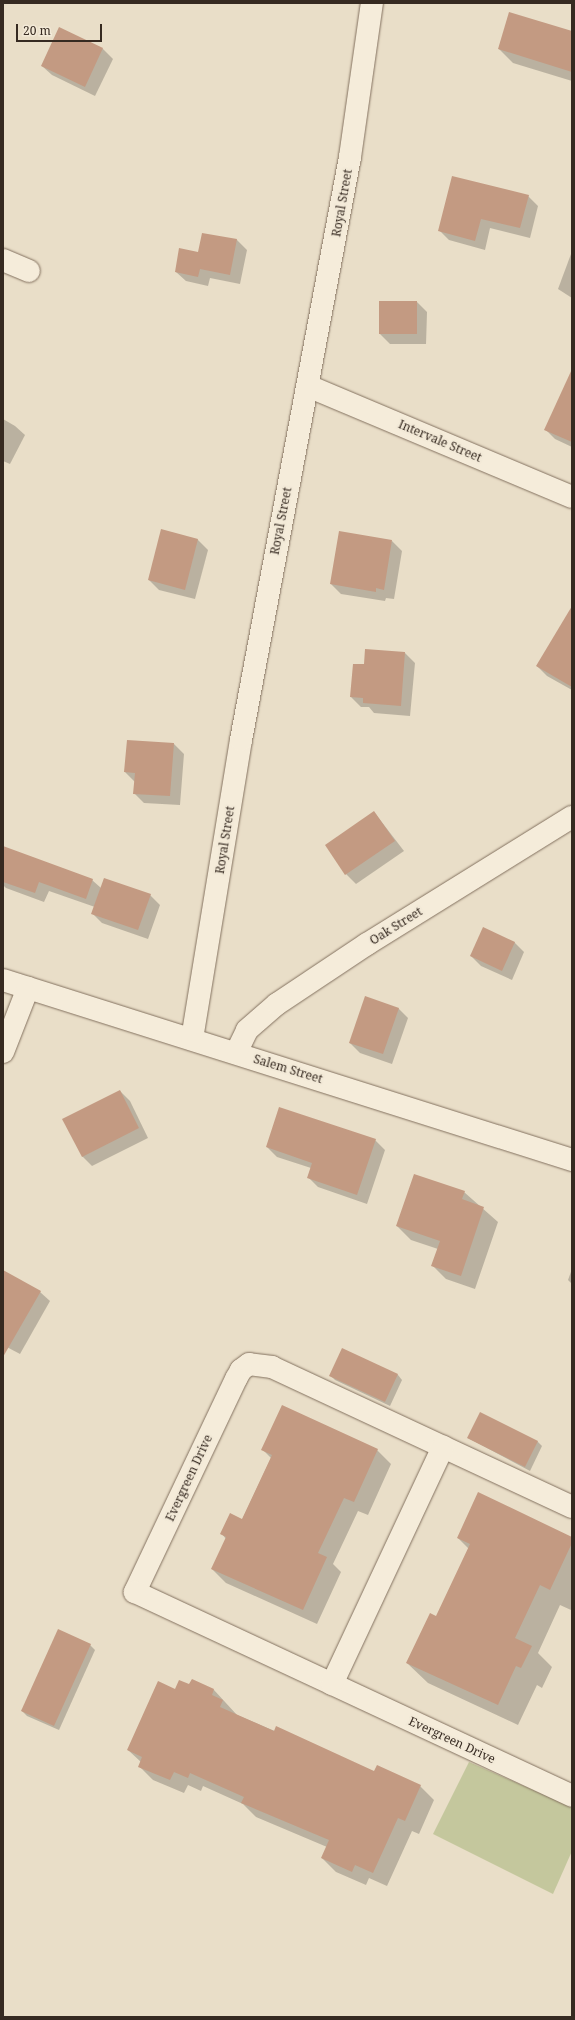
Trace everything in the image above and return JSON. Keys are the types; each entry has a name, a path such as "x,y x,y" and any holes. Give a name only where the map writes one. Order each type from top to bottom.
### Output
{"street":[{"name":"Royal Street","path":"192,1039 241,740 350,157 372,3"},
{"path":"3,260 28,271"},
{"name":"Intervale Street","path":"308,386 572,497"},
{"name":"Oak Street","path":"236,1053 247,1030 276,1004 367,944 572,817"},
{"name":"Salem Street","path":"3,980 572,1160"},
{"path":"3,1052 28,988"},
{"name":"Evergreen Drive","path":"572,1507 272,1367 249,1364 241,1370 236,1379 135,1592 572,1796"},
{"path":"332,1684 443,1447"}],"green space":[{"path":"469,1762 572,1807 572,1851 553,1894 433,1834"}],"building":[{"path":"509,12 572,31 572,72 498,49"},
{"path":"59,27 103,48 85,87 41,66"},
{"path":"452,176 529,195 520,228 481,219 475,241 438,231"},
{"path":"202,233 237,239 230,275 200,269 198,277 175,272 179,248 198,252"},
{"path":"379,301 417,301 417,334 379,334"},
{"path":"572,369 572,442 544,430"},
{"path":"161,529 198,539 185,590 148,580"},
{"path":"339,531 392,540 384,590 376,588 376,592 330,584"},
{"path":"572,606 572,687 536,666"},
{"path":"365,649 405,652 401,706 363,703 363,698 350,697 353,664 364,664"},
{"path":"127,740 174,743 170,796 133,794 135,773 124,772"},
{"path":"374,811 395,841 345,875 325,845"},
{"path":"3,846 93,879 86,899 39,882 35,893 3,882"},
{"path":"104,878 151,894 138,930 91,914"},
{"path":"483,927 515,942 502,971 470,956"},
{"path":"365,996 399,1008 383,1054 349,1043"},
{"path":"120,1090 139,1128 82,1157 62,1119"},
{"path":"279,1107 376,1139 357,1195 307,1178 312,1163 266,1147"},
{"path":"414,1174 465,1191 462,1199 484,1207 461,1276 431,1266 440,1241 396,1226"},
{"path":"3,1270 41,1291 3,1357"},
{"path":"342,1348 398,1374 385,1402 329,1376"},
{"path":"282,1405 378,1449 354,1502 344,1498 318,1553 327,1557 303,1610 211,1569 226,1537 220,1534 230,1513 242,1519 272,1455 261,1450"},
{"path":"480,1412 538,1441 525,1467 467,1438"},
{"path":"478,1492 572,1537 572,1543 550,1590 540,1585 515,1638 532,1646 521,1668 516,1666 498,1705 406,1663 430,1613 436,1616 470,1544 457,1538"},
{"path":"58,1629 91,1644 54,1726 21,1711"},
{"path":"192,1679 214,1689 212,1695 223,1700 220,1707 274,1731 276,1726 374,1771 377,1765 421,1785 405,1821 398,1818 373,1873 355,1865 352,1872 321,1858 329,1840 241,1803 244,1797 190,1773 188,1778 174,1772 170,1780 138,1767 142,1757 127,1750 158,1681 175,1689 179,1680 189,1684"}]}
